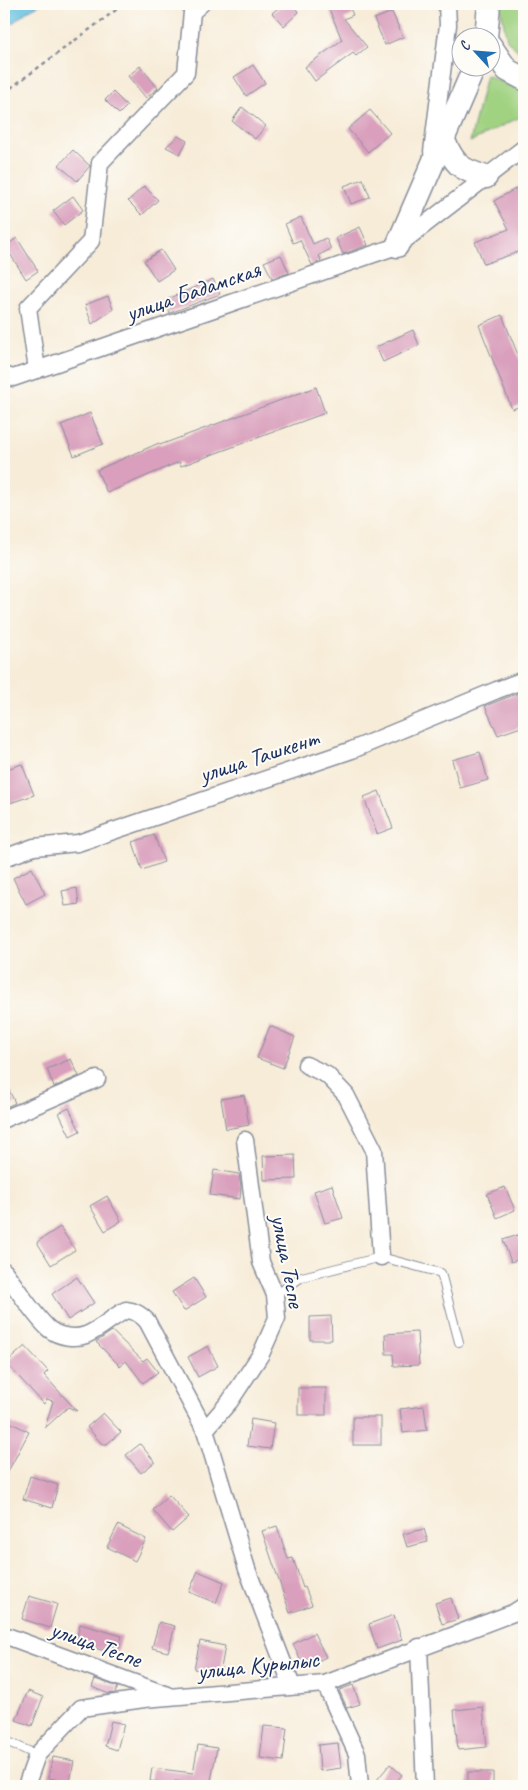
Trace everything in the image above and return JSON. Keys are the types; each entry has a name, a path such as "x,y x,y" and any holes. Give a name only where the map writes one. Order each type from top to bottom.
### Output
{"street":[{"path":"37,370 28,308 91,241 100,163 186,73 192,12 201,4"},
{"path":"430,169 448,25 447,4"},
{"path":"487,28 489,4"},
{"path":"500,60 507,70 524,79"},
{"path":"397,246 470,78"},
{"path":"443,139 452,158 467,171 486,177"},
{"name":"улица Бадамская","path":"4,375 13,378 397,246 524,148"},
{"name":"улица Ташкент","path":"4,858 34,847 78,843 352,750 524,680"},
{"path":"306,1065 327,1075 346,1095 374,1150 381,1257"},
{"path":"4,1119 97,1079"},
{"name":"улица Теспе","path":"205,1430 230,1400 260,1354 277,1318 275,1295 261,1262 245,1140"},
{"path":"4,1271 41,1320 50,1330 59,1335 71,1337 85,1336 126,1310 140,1314 147,1321 205,1430 247,1569 292,1686"},
{"name":"улица Курылыс","path":"26,1786 37,1755 81,1708 144,1699 325,1684 513,1612 524,1606"},
{"name":"улица Теспе","path":"4,1635 171,1697"},
{"path":"419,1647 425,1786"},
{"path":"325,1684 357,1754 360,1786"}],"lane":[{"path":"275,1295 302,1277 381,1257 440,1273 459,1342"},
{"path":"4,1740 37,1755"}],"path":[{"path":"4,93 124,4"}],"green space":[{"path":"500,4 524,4 524,57 507,40"},
{"path":"485,78 493,78 524,92 524,115 470,142"}],"water":[{"path":"4,4 41,4 29,10 4,30"}],"building":[{"path":"283,4 290,4 299,12 284,26 272,13"},
{"path":"327,4 348,4 353,15 344,19 367,47 356,56 353,53 315,81 305,67 342,40"},
{"path":"392,12 403,37 385,45 374,19"},
{"path":"253,65 265,83 246,96 234,77"},
{"path":"140,66 158,88 146,98 128,76"},
{"path":"113,92 127,106 119,114 105,100"},
{"path":"242,107 266,126 255,139 232,121"},
{"path":"370,110 390,133 368,152 348,129"},
{"path":"178,136 187,141 180,154 166,147"},
{"path":"73,150 90,166 77,181 59,165"},
{"path":"363,179 370,197 351,204 344,186"},
{"path":"144,186 158,200 142,215 128,201"},
{"path":"520,186 524,194 524,250 484,264 475,242 509,229 494,201"},
{"path":"73,196 83,210 64,225 53,211"},
{"path":"301,217 313,244 326,238 331,249 319,255 321,261 312,265 300,240 293,243 285,224"},
{"path":"360,227 368,245 343,254 336,238"},
{"path":"17,238 38,271 26,279 5,246"},
{"path":"161,250 174,270 157,281 144,261"},
{"path":"281,255 289,273 272,278 264,262"},
{"path":"213,279 220,294 170,313 166,300"},
{"path":"108,296 113,309 92,324 85,305"},
{"path":"502,315 524,370 524,405 512,409 479,325"},
{"path":"413,330 419,345 383,362 376,347"},
{"path":"316,387 325,413 181,466 179,462 107,493 97,470 159,443 160,445"},
{"path":"90,413 103,444 74,456 61,425"},
{"path":"524,691 524,726 498,735 485,706"},
{"path":"480,752 488,780 460,788 452,760"},
{"path":"22,764 34,795 10,803 4,786 4,770"},
{"path":"379,791 393,828 377,834 364,797"},
{"path":"154,835 164,862 142,870 133,842"},
{"path":"32,868 45,894 26,904 13,878"},
{"path":"77,888 79,904 65,906 62,891"},
{"path":"270,1026 295,1037 283,1068 257,1058"},
{"path":"71,1059 79,1076 54,1087 47,1069"},
{"path":"4,1079 15,1103 4,1108"},
{"path":"244,1095 249,1125 226,1129 221,1099"},
{"path":"69,1108 80,1131 70,1136 59,1113"},
{"path":"295,1155 296,1179 264,1180 263,1156"},
{"path":"214,1170 239,1174 240,1199 210,1195"},
{"path":"332,1185 343,1218 325,1223 314,1191"},
{"path":"505,1187 515,1210 497,1218 487,1194"},
{"path":"107,1196 121,1221 105,1231 90,1206"},
{"path":"60,1227 75,1250 51,1265 37,1242"},
{"path":"518,1235 524,1252 524,1258 511,1262 503,1240"},
{"path":"77,1277 94,1303 68,1320 52,1294"},
{"path":"194,1278 206,1297 184,1311 172,1292"},
{"path":"331,1316 332,1340 310,1340 310,1317"},
{"path":"112,1331 143,1361 147,1358 158,1372 143,1383 126,1361 120,1366 96,1342"},
{"path":"417,1332 419,1365 394,1366 393,1354 386,1354 385,1334"},
{"path":"25,1346 48,1371 44,1375 77,1411 68,1407 45,1428 53,1401 47,1399 44,1404 6,1363"},
{"path":"208,1346 218,1366 198,1377 188,1357"},
{"path":"298,1388 326,1388 326,1415 298,1415"},
{"path":"424,1406 427,1430 403,1433 400,1409"},
{"path":"103,1413 121,1432 107,1444 102,1444 87,1427"},
{"path":"353,1417 381,1417 381,1445 353,1445"},
{"path":"4,1419 29,1432 4,1479"},
{"path":"251,1419 274,1423 270,1449 247,1446"},
{"path":"140,1444 155,1462 141,1473 126,1455"},
{"path":"30,1476 58,1485 52,1508 23,1499"},
{"path":"169,1495 189,1517 172,1532 153,1510"},
{"path":"118,1525 146,1539 135,1561 107,1547"},
{"path":"277,1526 288,1559 293,1558 303,1588 305,1587 312,1605 290,1613 262,1531"},
{"path":"424,1529 428,1542 407,1547 403,1534"},
{"path":"198,1571 224,1582 216,1603 189,1592"},
{"path":"29,1596 57,1604 50,1628 22,1619"},
{"path":"451,1598 458,1619 442,1624 435,1603"},
{"path":"394,1615 402,1640 377,1649 369,1624"},
{"path":"159,1622 175,1626 168,1652 152,1648"},
{"path":"80,1624 122,1636 117,1654 75,1643"},
{"path":"314,1633 326,1657 304,1668 293,1644"},
{"path":"200,1641 225,1646 220,1674 194,1669"},
{"path":"95,1679 118,1687 115,1693 109,1694 92,1687"},
{"path":"353,1685 360,1704 347,1708 339,1690"},
{"path":"28,1691 43,1697 32,1726 16,1720"},
{"path":"483,1707 487,1747 458,1750 454,1710"},
{"path":"111,1721 124,1724 117,1750 105,1746"},
{"path":"264,1726 287,1728 283,1761 260,1758"},
{"path":"338,1743 341,1768 320,1771 318,1745"},
{"path":"198,1745 217,1748 210,1786 175,1781 175,1785 150,1781 152,1768 193,1773"},
{"path":"53,1757 74,1761 70,1782 48,1778"},
{"path":"390,1764 402,1775 392,1786 372,1786"},
{"path":"468,1772 493,1772 493,1786 468,1786"}]}
